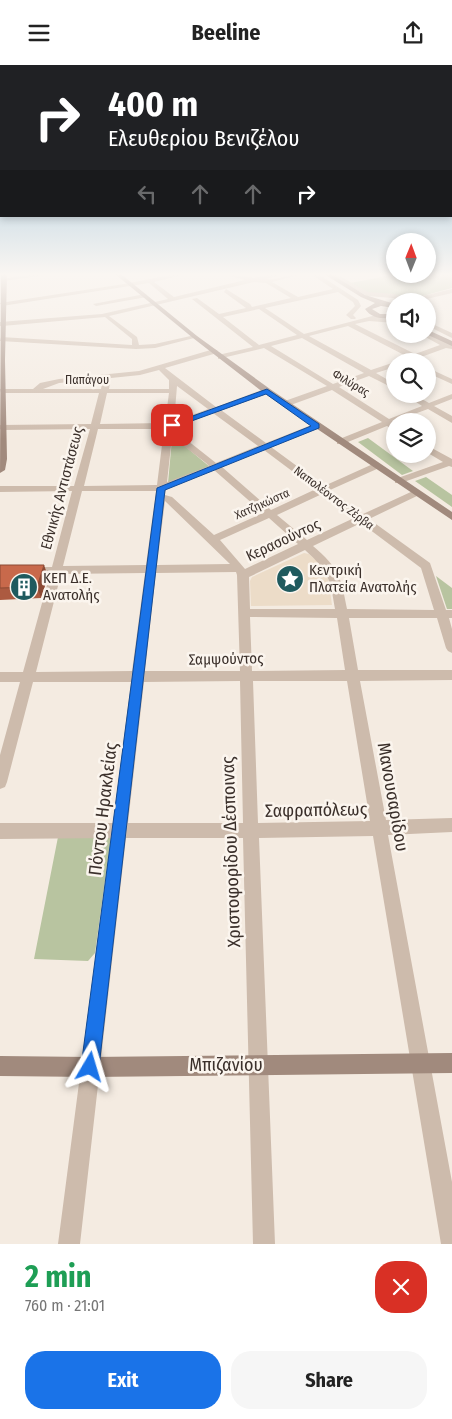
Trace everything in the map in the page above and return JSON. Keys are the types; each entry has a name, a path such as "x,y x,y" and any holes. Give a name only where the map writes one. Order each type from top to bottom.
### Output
{"main road":[{"path":"185,329 285,404 452,517"},
{"path":"436,332 451,343"},
{"path":"0,470 2,459 1,335"},
{"path":"436,336 451,343"},
{"name":"Μπιζανίου","path":"0,1065 90,1067 452,1063"}],"street":[{"path":"123,329 135,338 136,347"},
{"name":"Φιλύρας","path":"238,329 262,347 332,387 386,422"},
{"path":"293,329 386,382"},
{"path":"35,391 43,385 59,381 135,374 218,354 262,347 301,334 324,329"},
{"path":"361,329 398,353"},
{"path":"1,335 136,347 154,346 195,337"},
{"path":"436,338 451,343"},
{"path":"426,353 451,343"},
{"name":"Ναπολέοντος Ζέρβα","path":"160,367 173,385 215,410 426,565 447,614 452,648"},
{"path":"285,404 386,367"},
{"path":"436,374 452,382"},
{"name":"Εθνικής Αντιστάσεως","path":"0,782 108,376"},
{"name":"Παπάγου","path":"1,391 104,391 173,385"},
{"name":"Πόντου Ηρακλείας","path":"69,1244 173,385"},
{"path":"2,427 169,428 267,391"},
{"path":"414,413 452,396"},
{"path":"423,403 452,420"},
{"path":"0,489 161,492 215,467 317,426"},
{"path":"340,442 386,427"},
{"name":"Μανουσαρίδου","path":"169,428 307,546 326,563 334,575 452,1244"},
{"path":"436,454 451,463"},
{"path":"398,481 451,463"},
{"name":"Χατζηκώστα","path":"212,540 376,467"},
{"path":"161,492 212,540 241,571"},
{"name":"Κερασούντος","path":"0,571 151,569 241,571 307,546 416,493"},
{"name":"Χριστοφορίδου Δέσποινας","path":"241,571 244,613 264,1244"},
{"path":"244,613 447,614"},
{"name":"Σαμψούντος","path":"0,677 452,675"},
{"name":"Σαφραπόλεως","path":"0,831 250,831 379,829 452,825"}],"green space":[{"path":"174,437 210,467 168,483 172,439"},
{"path":"368,438 386,451 386,463 358,442"},
{"path":"386,463 402,463 413,471 402,475"},
{"path":"426,477 452,495 452,507 415,481"},
{"path":"436,576 452,588 452,609 447,609"},
{"path":"58,837 111,838 95,953 88,961 34,959"}],"shaded area":[{"name":"Κεντρική Πλατεία Ανατολής","path":"304,553 309,554 320,564 328,577 332,605 251,606 250,581 252,577"}],"building":[{"path":"0,565 44,565 37,587 0,588"}],"place":[{"name":"Κεντρική Πλατεία Ανατολής","path":"290,579"},
{"name":"ΚΕΠ Δ.Ε. Ανατολής","path":"24,587"}],"route":[{"path":"90,1067 161,488 317,426 267,391 172,425"}]}
